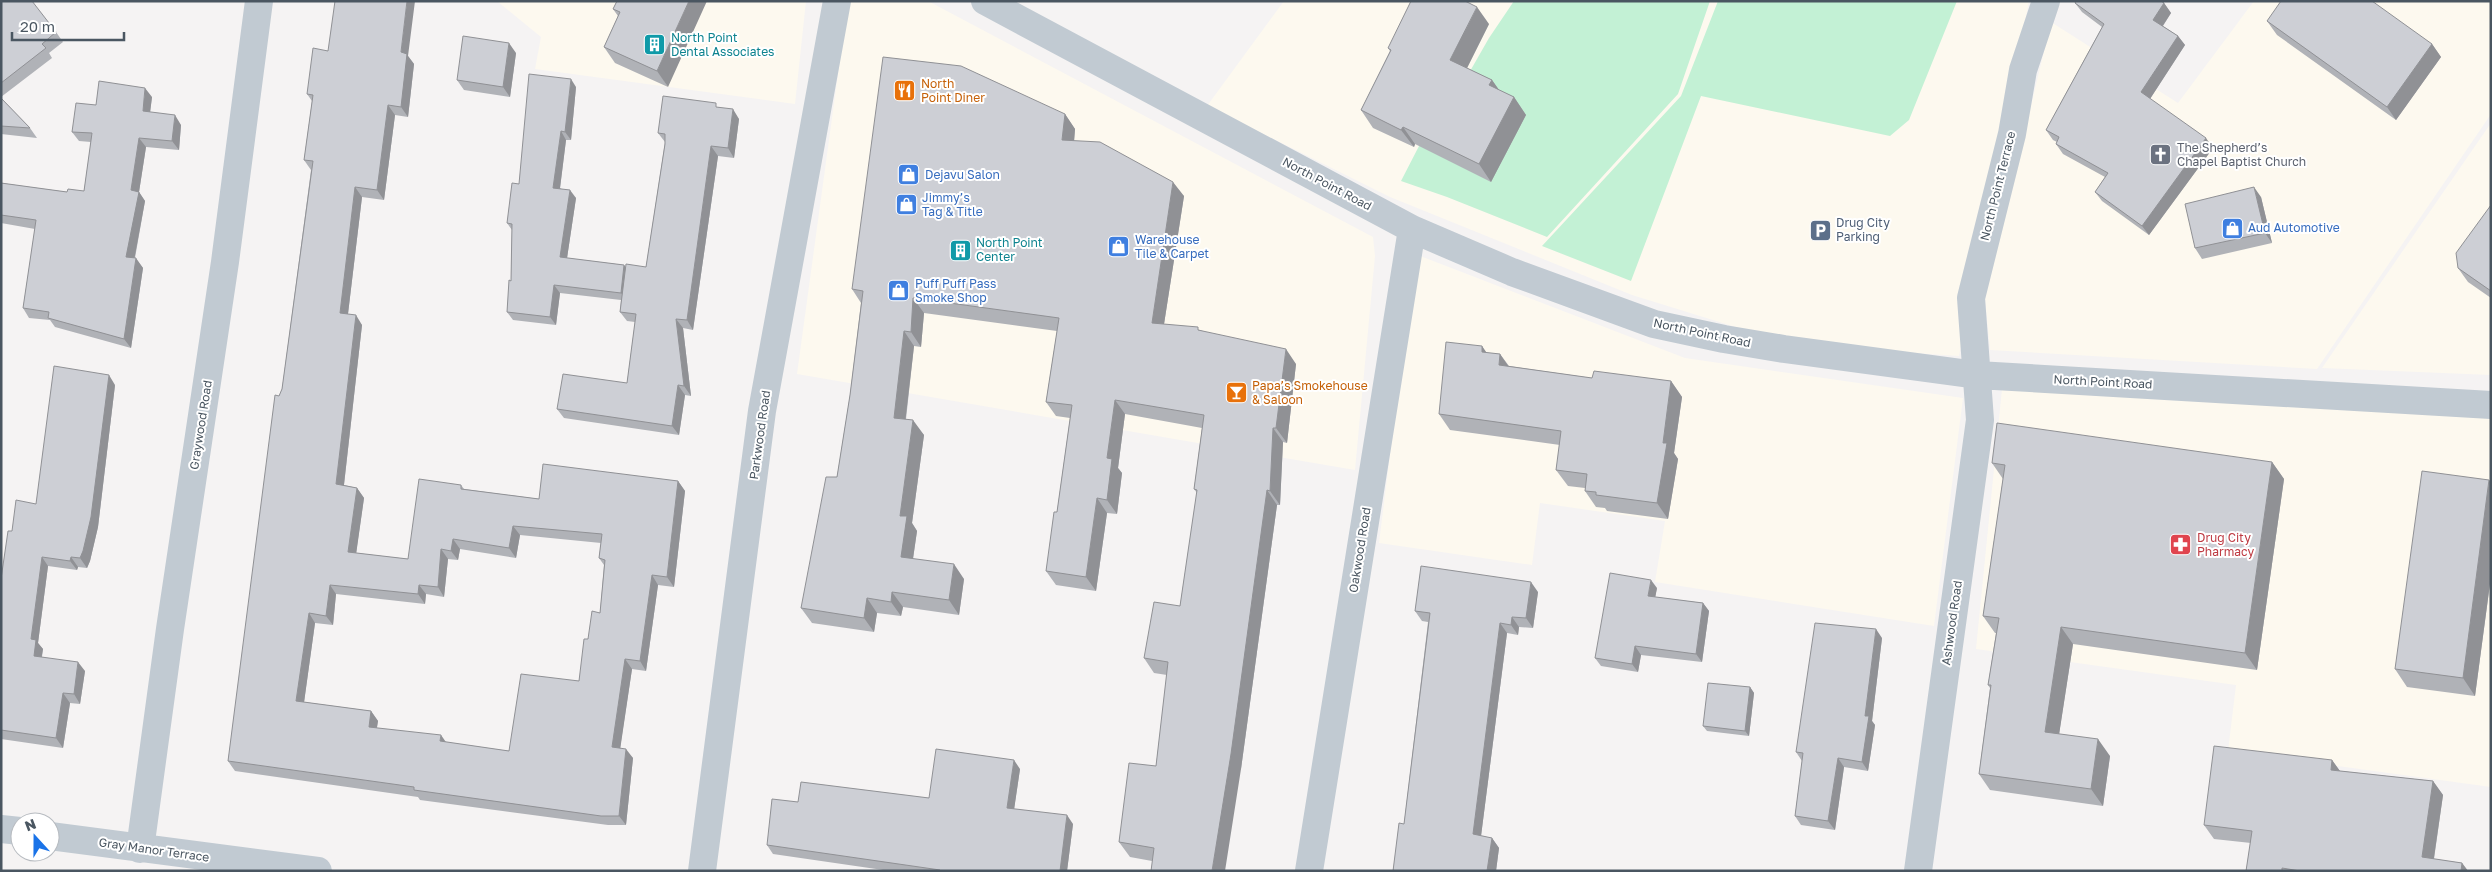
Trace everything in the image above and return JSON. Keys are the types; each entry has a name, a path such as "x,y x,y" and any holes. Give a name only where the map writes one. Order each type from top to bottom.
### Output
{"street":[{"name":"Graywood Road","path":"140,849 170,629 225,262 258,1"},
{"name":"Parkwood Road","path":"702,871 762,411 837,1"},
{"name":"North Point Road","path":"985,1 1412,229 1512,272 1654,324 1724,339 1784,349 1977,375 2491,405"},
{"name":"North Point Terrace","path":"1977,375 1971,298 2012,134 2023,70 2046,1"},
{"name":"Oakwood Road","path":"1309,871 1412,229"},
{"name":"Ashwood Road","path":"1918,871 1980,420 1977,375"},
{"name":"Gray Manor Terrace","path":"60,837 318,871"}],"shaded area":[{"path":"497,1 806,1 795,104 535,69 541,37"},
{"path":"848,1 928,1 1373,237 1375,256 1355,470 797,374"},
{"path":"1284,1 2029,1 1959,356 1794,345 1632,295 1390,197 1207,106"},
{"path":"2254,1 2491,1 2491,114 2317,369 1990,350 1985,298 2051,22 2178,103"},
{"path":"2491,123 2491,375 2322,368"},
{"path":"1415,254 1685,358 1963,398 1934,626 1655,582 1665,521 1540,503 1532,565 1379,543"},
{"path":"2002,389 2491,416 2491,787 2228,751 2236,685 1976,649"}],"green space":[{"path":"1514,1 1710,1 1678,94 1547,237 1447,197 1401,181 1452,82 1461,87 1489,38"},
{"path":"1718,1 1957,1 1909,120 1890,136 1701,96 1631,281 1542,246 1681,96"}],"building":[{"path":"1,1 32,1 56,32 42,44 46,48 1,83"},
{"path":"335,1 407,1 401,52 407,54 401,107 388,105 377,190 355,187 340,313 356,315 336,484 357,488 348,552 408,559 419,479 461,485 461,489 539,499 543,464 678,481 667,577 652,575 640,661 625,659 612,747 626,749 619,816 601,816 414,790 414,787 228,761 275,395 279,396 282,389 313,161 304,160 313,95 307,94 313,48 328,51","holes":["513,526 602,534 599,558 605,560 600,613 592,611 588,639 584,639 579,681 521,674 509,751 440,741 441,735 369,727 371,711 296,701 309,613 326,616 330,585 418,594 419,585 438,587 441,549 451,551 453,539 509,548"]},
{"name":"North Point Dental Associates","path":"617,1 689,1 657,71 604,47 620,12 613,9"},
{"path":"1411,1 1465,1 1477,7 1450,60 1492,80 1489,85 1514,97 1479,164 1403,127 1401,130 1361,110 1391,50 1388,48"},
{"path":"2076,1 2161,1 2164,3 2153,20 2178,36 2141,92 2206,138 2142,226 2095,192 2108,173 2056,144 2059,137 2046,130 2104,24 2075,3"},
{"path":"2281,1 2372,1 2432,44 2387,107 2267,21"},
{"path":"463,36 509,43 503,87 457,80"},
{"path":"883,57 961,66 1065,114 1062,140 1100,142 1173,182 1152,323 1198,327 1198,330 1286,349 1276,428 1273,428 1270,491 1267,490 1231,754 1212,871 1151,871 1154,848 1119,842 1129,763 1156,766 1168,662 1144,658 1154,602 1180,606 1197,490 1194,489 1204,415 1115,400 1107,458 1112,459 1107,500 1097,498 1086,577 1046,571 1054,512 1057,512 1072,405 1046,402 1059,318 913,298 911,332 904,331 894,418 913,420 900,516 907,516 901,557 954,564 949,600 892,592 891,602 867,598 864,618 801,608 826,477 837,477 850,395 863,291 852,289"},
{"path":"529,74 571,79 565,132 561,131 553,188 570,190 560,257 624,265 621,293 554,285 550,317 507,312 509,280 511,281 512,224 507,223 512,183 519,184"},
{"path":"99,81 145,88 143,111 175,115 172,141 139,138 131,190 139,192 126,257 136,258 124,339 48,318 49,312 23,308 36,220 1,215 1,183 67,192 68,189 84,191 92,133 72,132 76,103 96,105"},
{"path":"663,96 716,103 716,107 733,109 728,148 711,146 687,320 676,319 684,386 678,385 672,426 557,409 563,374 627,383 636,314 620,312 626,264 646,267 665,144 665,134 658,133"},
{"path":"1,98 30,128 1,126"},
{"name":"Aud Automotive","path":"2254,187 2265,233 2195,248 2185,204"},
{"path":"2491,205 2491,291 2458,268 2456,253"},
{"path":"1446,342 1482,346 1482,352 1500,354 1499,365 1592,378 1594,371 1671,381 1663,443 1667,443 1657,503 1596,495 1596,492 1585,491 1587,474 1556,470 1561,431 1439,414"},
{"path":"54,366 109,375 91,517 83,551 80,558 71,557 70,561 42,557 31,639 36,640 34,656 78,662 74,694 63,693 56,738 1,730 1,579 8,531 12,531 16,500 36,504"},
{"path":"1997,423 2272,462 2245,653 2061,627 2045,732 2098,739 2091,789 1979,774 1991,685 1988,685 1999,618 1983,616 2005,465 1992,463"},
{"path":"2422,471 2489,480 2463,678 2395,669"},
{"path":"1421,566 1531,582 1526,618 1512,617 1511,625 1500,623 1473,834 1492,838 1487,871 1393,871 1399,823 1404,824 1430,613 1415,611"},
{"path":"1610,573 1651,580 1648,596 1703,603 1696,654 1635,646 1632,664 1595,658"},
{"path":"1815,623 1876,629 1865,716 1869,716 1862,762 1838,758 1828,821 1795,816 1803,753 1796,752"},
{"path":"1708,683 1750,687 1745,731 1703,726"},
{"path":"2214,746 2332,760 2331,770 2433,781 2422,857 2462,863 2461,871 2300,871 2282,868 2282,871 2246,871 2252,831 2204,825"},
{"path":"936,749 1014,760 1007,808 1067,815 1060,871 939,871 767,845 772,799 798,802 801,782 929,798"}],"place":[{"name":"North Point Dental Associates","path":"655,45"},
{"name":"North Point Diner","path":"905,91"},
{"name":"The Shepherd’s Chapel Baptist Church","path":"2161,155"},
{"name":"Dejavu Salon","path":"909,175"},
{"name":"Jimmy’s Tag & Title","path":"906,205"},
{"name":"Aud Automotive","path":"2232,228"},
{"name":"Drug City Parking","path":"1820,230"},
{"name":"Warehouse Tile & Carpet","path":"1119,247"},
{"name":"North Point Center","path":"960,250"},
{"name":"Puff Puff Pass Smoke Shop","path":"899,291"},
{"name":"Papa’s Smokehouse & Saloon","path":"1236,393"},
{"name":"Drug City Pharmacy","path":"2181,545"}]}
